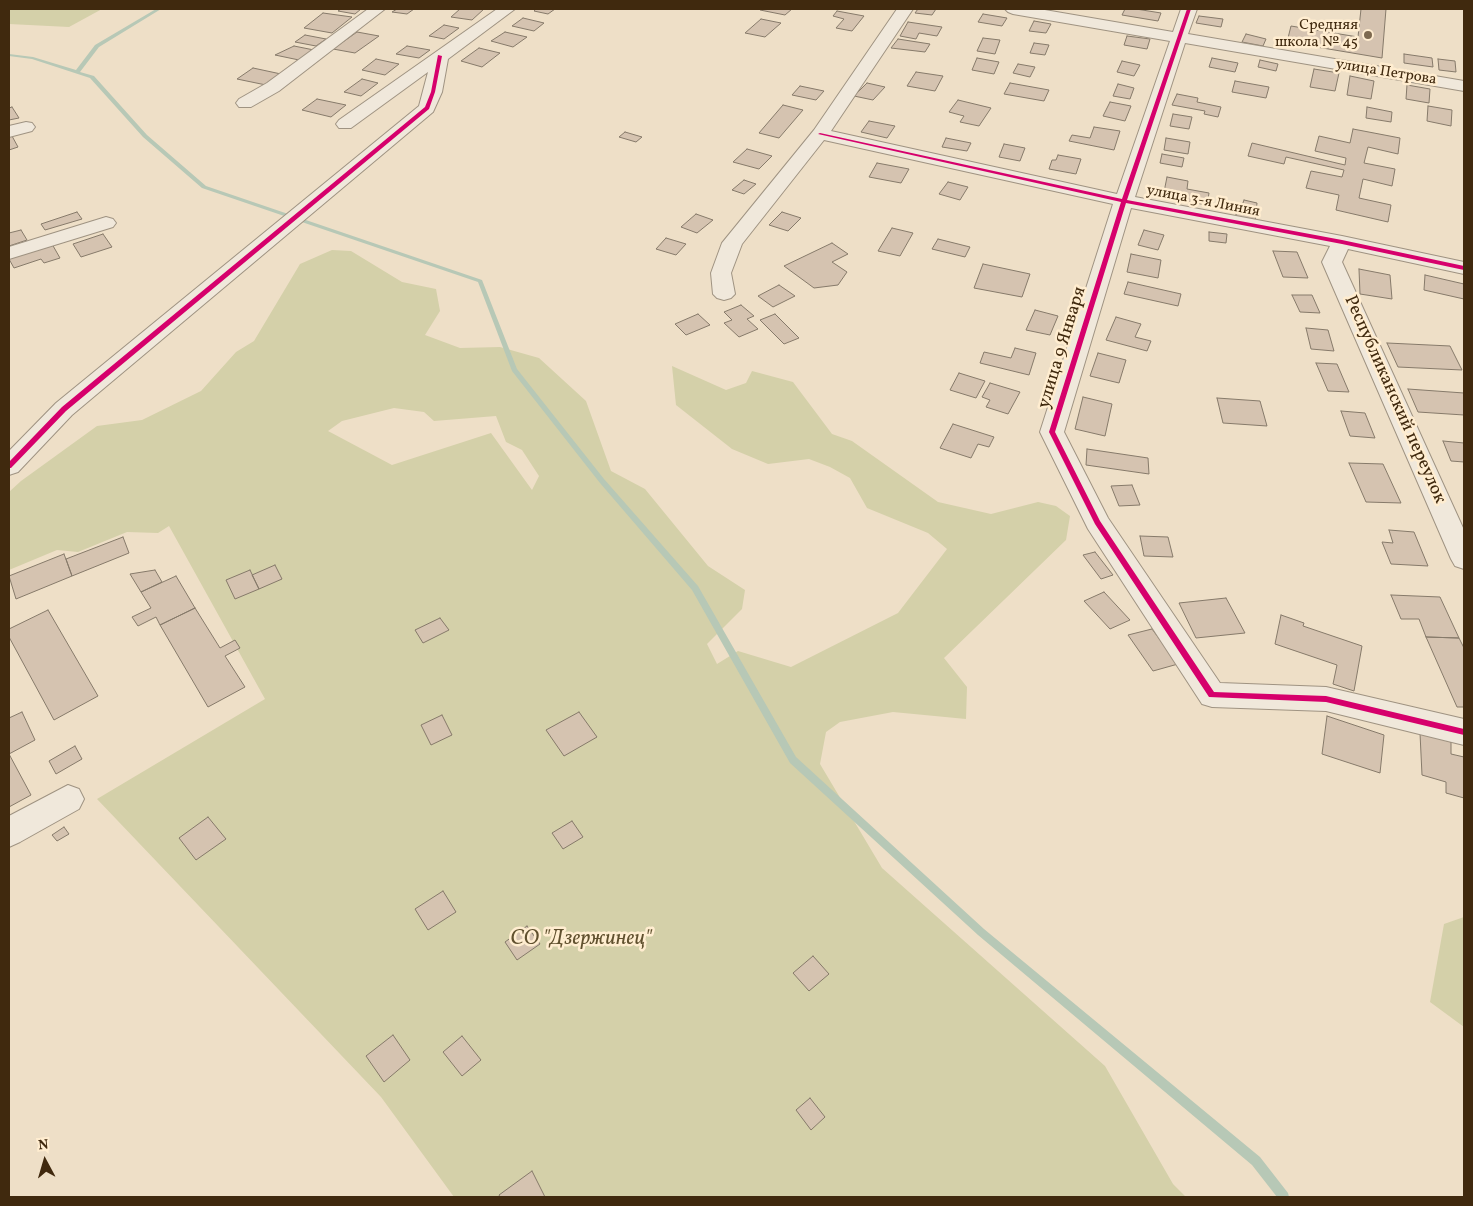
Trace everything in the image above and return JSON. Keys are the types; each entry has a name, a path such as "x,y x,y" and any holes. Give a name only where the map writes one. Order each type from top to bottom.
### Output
{"street":[{"path":"245,103 273,87 377,9"},
{"path":"345,124 507,9"},
{"path":"724,294 721,273 732,243 820,134 905,9"},
{"name":"улица Петрова","path":"1013,9 1464,86"},
{"name":"улица 9 Января","path":"1189,9 1124,201 1052,432 1097,522 1212,695 1326,699 1464,732"},
{"path":"9,466 64,409 427,108 433,92 440,56"},
{"name":"улица 3-я Линия","path":"820,134 1124,201 1342,242 1464,268"},
{"path":"9,253 106,223"},
{"name":"Республиканский переулок","path":"1342,242 1332,262 1464,559"},
{"path":"9,832 68,799"}],"green space":[{"path":"9,9 102,9 69,27 9,24"},
{"name":"СО \"Дзержинец\"","path":"332,250 351,251 402,282 436,289 440,311 425,335 460,348 500,347 539,358 586,401 611,471 645,489 708,566 745,590 742,609 707,644 717,664 738,651 791,667 898,613 947,549 928,533 867,508 850,478 830,467 809,459 768,464 732,449 676,405 672,366 726,390 746,383 752,371 793,382 832,434 852,441 938,502 991,514 1038,502 1056,506 1070,516 1066,540 944,658 967,687 966,719 893,712 840,722 826,732 820,764 882,868 1105,1066 1173,1184 1186,1197 454,1197 381,1097 97,799 265,699 169,526 158,533 127,532 78,552 57,550 9,570 9,492 21,481 97,426 142,420 201,391 236,352 254,341 300,264","holes":["394,408 424,412 434,421 496,416 506,442 522,450 539,476 532,490 491,433 392,465 328,431 342,421"]},
{"path":"1464,917 1464,1027 1430,1002 1444,924"}],"building":[{"path":"341,9 361,9 355,14 338,11"},
{"path":"397,9 414,9 407,14 392,12"},
{"path":"460,9 484,9 472,20 451,17"},
{"path":"536,9 555,9 548,14 534,11"},
{"path":"761,9 792,9 785,15"},
{"path":"918,9 936,9 932,15 915,13"},
{"path":"1125,9 1161,13 1158,21 1122,15"},
{"path":"1361,9 1386,9 1382,58 1287,42 1291,26 1358,37"},
{"path":"837,11 864,16 852,31 836,28 844,19 833,16"},
{"path":"323,13 352,17 332,33 304,28"},
{"path":"983,14 1007,18 1002,26 978,22"},
{"path":"1199,16 1223,19 1221,27 1196,23"},
{"path":"523,18 544,23 534,31 512,26"},
{"path":"761,19 781,23 765,37 745,33"},
{"path":"1034,21 1051,24 1046,33 1029,31"},
{"path":"908,22 942,27 937,36 919,33 916,39 900,36"},
{"path":"444,25 459,28 444,39 429,36"},
{"path":"357,32 379,36 355,53 333,49"},
{"path":"505,32 527,37 513,47 491,41"},
{"path":"1246,34 1266,39 1263,46 1242,42"},
{"path":"305,35 326,39 316,46 295,42"},
{"path":"1127,36 1150,39 1147,49 1124,45"},
{"path":"983,38 1000,40 995,54 977,51"},
{"path":"898,39 930,44 925,52 891,48"},
{"path":"1034,43 1049,45 1045,55 1030,53"},
{"path":"294,46 314,50 299,60 275,55"},
{"path":"407,46 430,50 419,58 396,54"},
{"path":"479,48 500,53 482,67 461,61"},
{"path":"1404,54 1432,58 1433,67 1404,63"},
{"path":"977,58 999,62 994,74 972,70"},
{"path":"1212,58 1238,63 1235,72 1209,67"},
{"path":"376,59 399,64 385,75 362,70"},
{"path":"1438,59 1455,61 1456,72 1439,70"},
{"path":"1260,60 1278,64 1276,71 1258,67"},
{"path":"1122,61 1140,65 1134,76 1117,72"},
{"path":"1018,64 1035,67 1030,77 1013,73"},
{"path":"253,68 281,74 266,85 237,79"},
{"path":"1314,69 1339,73 1335,91 1310,87"},
{"path":"916,72 943,76 935,91 907,86"},
{"path":"1350,76 1374,81 1371,99 1347,95"},
{"path":"362,79 378,83 361,96 344,92"},
{"path":"1235,81 1269,87 1266,98 1232,92"},
{"path":"867,83 885,87 873,100 854,96"},
{"path":"1010,83 1049,90 1044,101 1004,94"},
{"path":"1118,84 1134,88 1130,99 1113,96"},
{"path":"1407,85 1430,89 1429,103 1406,99"},
{"path":"800,86 824,91 816,100 792,95"},
{"path":"1177,94 1198,98 1197,102 1221,107 1218,117 1204,114 1205,111 1172,105"},
{"path":"317,99 346,105 331,117 302,110"},
{"path":"958,100 991,108 979,126 960,122 964,116 949,112"},
{"path":"1110,102 1131,106 1125,121 1103,116"},
{"path":"783,105 803,110 779,138 759,133"},
{"path":"1428,106 1452,110 1451,126 1427,121"},
{"path":"12,107 19,118 9,120 9,108"},
{"path":"1367,107 1392,112 1391,122 1366,118"},
{"path":"1173,114 1192,117 1189,129 1170,126"},
{"path":"869,121 895,126 887,138 861,132"},
{"path":"1094,127 1120,131 1114,150 1069,141 1072,135 1090,138"},
{"path":"1353,129 1400,138 1398,154 1368,147 1364,163 1395,169 1392,186 1363,179 1359,198 1391,205 1388,222 1336,210 1339,195 1306,188 1311,171 1342,177 1344,170 1286,157 1284,164 1248,156 1252,143 1345,165 1346,158 1315,151 1319,136 1350,143"},
{"path":"625,132 642,137 636,142 619,137"},
{"path":"12,136 18,147 9,150 9,137"},
{"path":"946,138 971,143 967,151 942,147"},
{"path":"1166,138 1190,142 1188,154 1164,150"},
{"path":"1004,144 1025,148 1020,161 999,157"},
{"path":"747,149 772,156 759,169 733,162"},
{"path":"1162,154 1184,158 1182,167 1160,163"},
{"path":"1058,155 1081,159 1076,174 1049,169 1052,160 1056,160"},
{"path":"877,163 909,169 901,183 869,177"},
{"path":"1167,177 1188,181 1187,189 1209,193 1207,205 1163,197"},
{"path":"744,180 756,184 744,194 732,190"},
{"path":"948,182 968,187 960,200 939,194"},
{"path":"1244,200 1257,203 1255,222 1235,218"},
{"path":"77,212 82,219 45,230 41,224"},
{"path":"782,212 801,218 788,231 769,225"},
{"path":"696,214 713,220 697,233 681,227"},
{"path":"892,228 913,233 900,256 878,251"},
{"path":"21,230 27,240 9,246 9,233"},
{"path":"1144,230 1164,235 1158,250 1138,245"},
{"path":"1209,232 1227,234 1226,243 1209,241"},
{"path":"103,234 112,247 81,257 73,244"},
{"path":"666,238 686,244 676,255 656,249"},
{"path":"938,239 970,247 965,257 932,249"},
{"path":"832,243 848,254 832,262 847,272 838,285 814,288 784,266"},
{"path":"52,244 60,258 44,263 41,259 14,268 9,259"},
{"path":"1273,251 1297,252 1308,278 1283,277"},
{"path":"1131,254 1161,260 1158,278 1127,272"},
{"path":"983,264 1030,274 1022,297 974,288"},
{"path":"1359,269 1390,275 1392,299 1360,294"},
{"path":"1425,275 1464,284 1464,299 1424,290"},
{"path":"1128,282 1181,294 1178,306 1124,294"},
{"path":"779,285 795,296 773,307 758,296"},
{"path":"1292,295 1312,295 1320,313 1300,312"},
{"path":"741,305 754,316 747,319 758,329 739,337 724,323 732,320 724,312"},
{"path":"1035,310 1058,316 1050,335 1026,330"},
{"path":"698,314 710,325 686,335 675,324"},
{"path":"775,314 799,338 784,344 760,320"},
{"path":"1116,317 1141,324 1135,337 1151,341 1147,351 1106,340"},
{"path":"1306,328 1328,330 1334,351 1311,349"},
{"path":"1387,343 1450,346 1462,370 1398,367"},
{"path":"1015,348 1036,353 1029,375 980,363 984,352 1011,358"},
{"path":"1098,353 1126,360 1119,383 1090,376"},
{"path":"1316,363 1337,364 1349,392 1328,391"},
{"path":"959,373 985,381 976,398 950,390"},
{"path":"990,383 1020,392 1008,414 986,407 990,400 982,397"},
{"path":"1408,389 1464,393 1464,415 1418,412"},
{"path":"1083,397 1112,404 1105,436 1075,429"},
{"path":"1217,398 1260,401 1267,426 1223,423"},
{"path":"1341,411 1365,413 1375,438 1350,436"},
{"path":"953,424 994,437 989,447 978,444 971,458 940,448"},
{"path":"1443,441 1464,443 1464,462 1451,461"},
{"path":"1087,449 1148,458 1149,474 1086,465"},
{"path":"1349,463 1383,464 1401,503 1366,502"},
{"path":"1132,485 1140,505 1119,506 1111,486"},
{"path":"1389,530 1414,532 1428,566 1391,564 1382,542 1393,543"},
{"path":"1140,536 1168,537 1173,557 1144,556"},
{"path":"123,537 129,553 72,576 66,559"},
{"path":"1095,552 1113,575 1101,579 1083,555"},
{"path":"64,554 72,576 16,599 9,576"},
{"path":"275,565 282,579 259,589 252,575"},
{"path":"155,570 162,582 141,592 130,574"},
{"path":"250,570 259,589 235,599 226,580"},
{"path":"176,576 195,608 160,625 156,617 138,626 132,617 151,608 141,592"},
{"path":"1104,592 1130,620 1110,629 1084,601"},
{"path":"1391,595 1440,597 1459,638 1426,637 1419,619 1401,619"},
{"path":"1226,598 1245,633 1196,638 1179,603"},
{"path":"195,608 220,648 235,640 240,648 225,656 245,687 208,707 160,625"},
{"path":"48,610 98,696 54,720 9,637 9,629"},
{"path":"1281,615 1304,623 1303,626 1362,646 1354,691 1333,684 1337,665 1275,644"},
{"path":"440,618 449,630 423,643 415,630"},
{"path":"1152,629 1178,664 1153,671 1128,635"},
{"path":"1426,637 1459,638 1464,648 1464,707 1457,707"},
{"path":"22,712 35,740 9,754 9,718"},
{"path":"579,712 597,737 564,756 546,730"},
{"path":"442,715 452,735 431,745 421,725"},
{"path":"1327,716 1384,735 1380,773 1322,754"},
{"path":"1420,733 1451,742 1451,754 1464,757 1464,798 1446,793 1446,782 1422,775"},
{"path":"75,746 82,759 56,774 49,761"},
{"path":"9,754 31,795 9,807"},
{"path":"208,817 226,839 196,860 179,838"},
{"path":"572,821 583,837 563,849 552,833"},
{"path":"64,827 69,834 57,841 52,835"},
{"path":"443,891 456,912 428,930 415,909"},
{"path":"527,926 540,944 517,960 505,942"},
{"path":"813,956 829,974 809,991 793,973"},
{"path":"393,1035 410,1060 384,1082 366,1056"},
{"path":"462,1036 481,1060 462,1076 443,1052"},
{"path":"810,1098 825,1117 811,1130 796,1110"},
{"path":"532,1171 545,1197 500,1197 499,1195"}],"waterway":[{"path":"77,72 97,46 159,9"},
{"path":"9,55 33,58 92,77 145,136 204,187 480,281 514,370 602,481 695,588 793,760 981,932 1256,1161 1284,1197"}],"cycle path":[{"path":"1189,9 1124,201 1052,432 1097,522 1212,695 1326,699 1464,732"},
{"path":"9,466 64,409 427,108 433,92 440,56"},
{"path":"820,134 1124,201 1342,242 1464,268"}],"place":[{"name":"Средняя школа № 45","path":"1368,35"}]}
